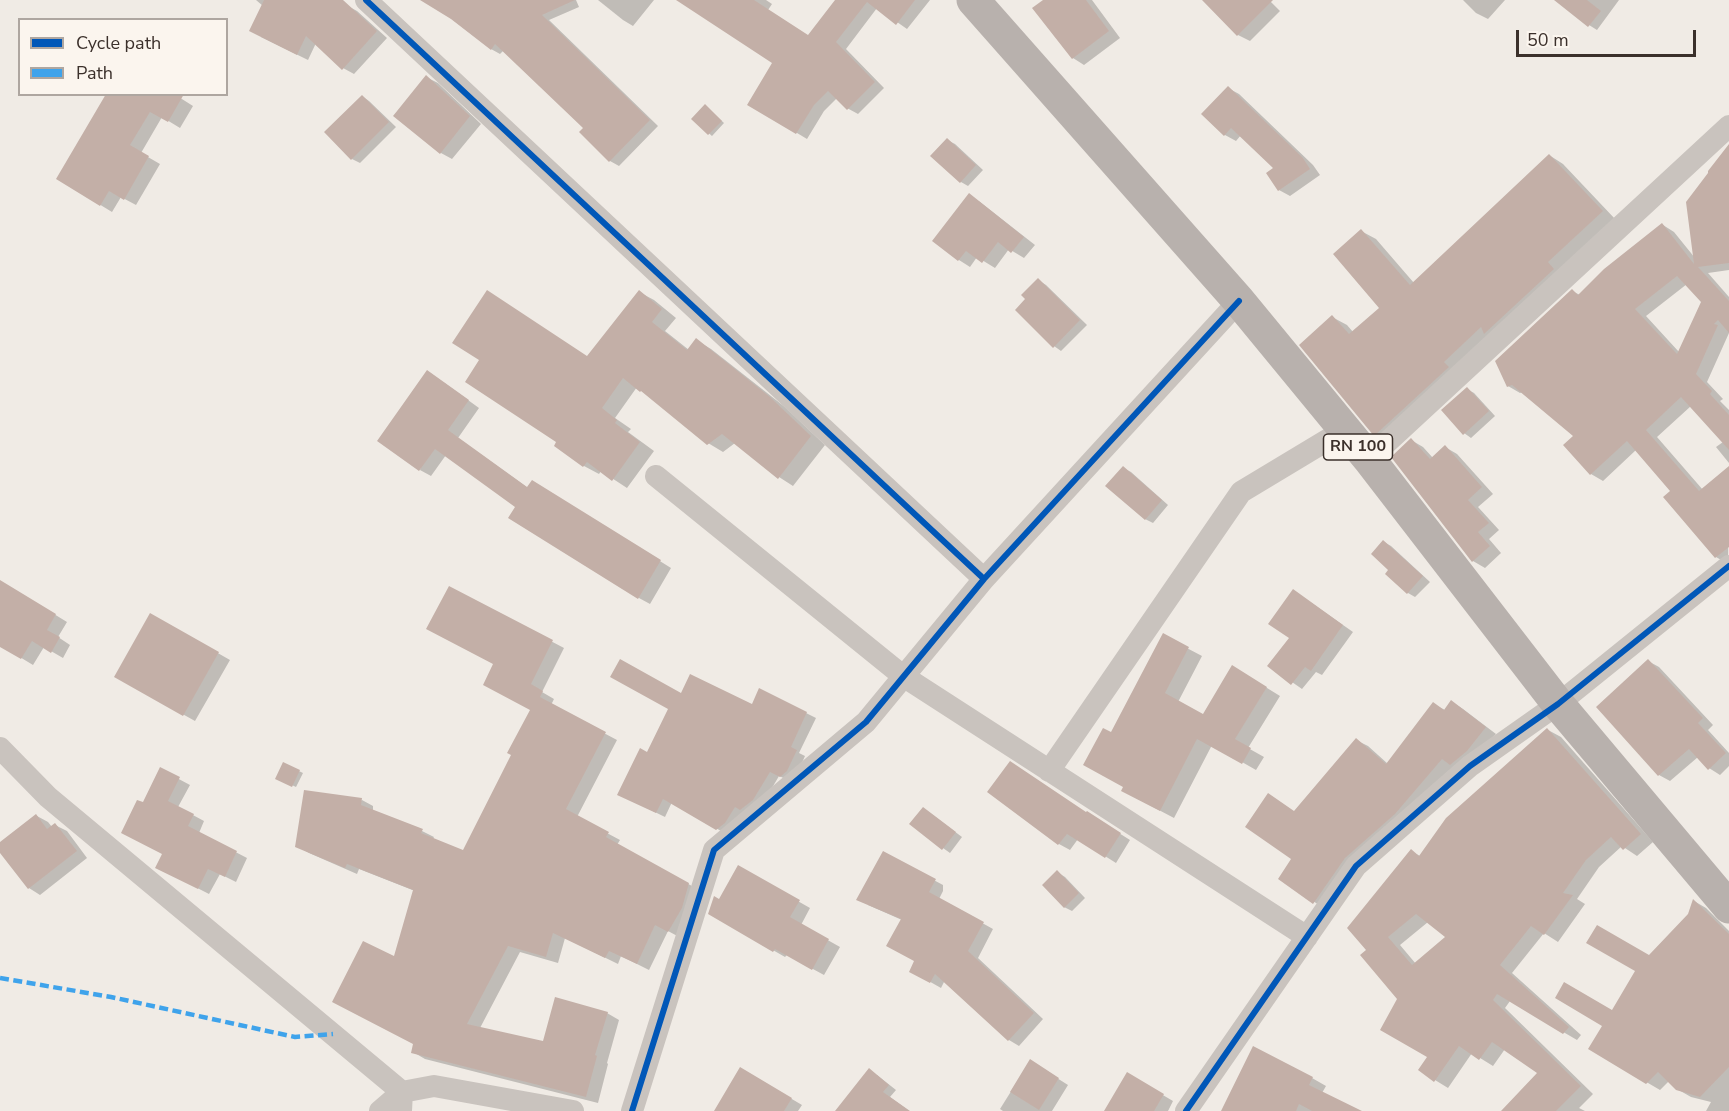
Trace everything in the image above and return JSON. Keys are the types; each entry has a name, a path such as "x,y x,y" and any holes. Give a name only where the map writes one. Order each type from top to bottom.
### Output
{"main road":[{"name":"RN 100","path":"973,0 1239,301 1369,459 1558,704 1729,906"}],"street":[{"path":"366,0 984,579"},
{"path":"1369,459 1729,126"},
{"path":"632,1111 714,850 866,722 984,579 1239,301"},
{"path":"1049,771 1241,492 1344,430"},
{"path":"656,476 903,676 1307,937"},
{"path":"1186,1111 1356,866 1470,766 1558,704 1729,566"},
{"path":"0,748 48,797 402,1102"},
{"path":"381,1111 434,1086 573,1111"}],"building":[{"path":"264,0 343,0 377,31 342,70 306,36 297,55 249,31"},
{"path":"420,0 575,0 542,15 650,120 609,162 579,132 583,128 495,44 491,50 451,19"},
{"path":"676,0 754,0 808,35 835,0 915,0 896,25 867,2 836,42 875,82 847,110 828,91 814,105 796,134 747,105 772,63"},
{"path":"1043,0 1086,0 1109,31 1072,59 1032,8"},
{"path":"1202,0 1273,0 1237,36"},
{"path":"1554,0 1587,0 1601,11 1588,27"},
{"path":"426,75 470,116 440,154 393,116"},
{"path":"1228,86 1303,158 1310,169 1278,191 1266,173 1273,168 1231,128 1224,136 1201,114"},
{"path":"362,95 389,122 351,160 324,132"},
{"path":"105,96 183,96 168,122 150,112 130,145 149,156 124,200 109,191 100,206 56,179"},
{"path":"705,104 722,121 708,135 691,119"},
{"path":"947,138 976,165 960,183 930,156"},
{"path":"1729,144 1729,263 1698,267 1729,301 1729,333 1718,320 1714,324 1718,325 1696,374 1712,391 1710,394 1729,415 1729,450 1681,397 1646,430 1699,491 1729,466 1729,547 1715,558 1663,497 1670,491 1627,441 1590,475 1563,445 1573,436 1512,385 1507,387 1495,361 1572,289 1578,295 1604,269 1662,223 1694,264 1686,202","holes":["1677,276 1701,302 1677,354 1635,309"]},
{"path":"1549,154 1603,211 1548,262 1554,269 1484,334 1481,327 1444,362 1449,367 1374,436 1299,345 1332,315 1349,334 1379,308 1333,254 1361,229 1410,285"},
{"path":"969,193 1024,237 1011,253 998,242 982,263 966,251 958,261 932,241"},
{"path":"1038,278 1080,320 1053,348 1015,310 1025,299 1021,295"},
{"path":"487,290 587,356 639,290 662,309 652,322 687,350 696,338 770,397 811,436 778,479 722,434 707,445 623,378 602,408 617,420 615,423 640,442 612,481 587,462 583,467 554,446 556,442 465,382 479,360 452,343"},
{"path":"427,370 469,400 448,430 527,487 532,480 661,560 638,599 508,518 515,507 435,449 419,471 377,441"},
{"path":"1467,387 1489,411 1463,435 1441,410"},
{"path":"1411,438 1430,459 1445,445 1482,487 1468,500 1489,523 1478,532 1490,546 1472,562 1391,457"},
{"path":"1123,466 1162,500 1145,520 1105,486"},
{"path":"1383,540 1423,576 1407,594 1385,574 1388,570 1371,554"},
{"path":"0,580 56,614 47,630 60,637 51,653 32,641 21,659 0,647"},
{"path":"449,586 553,640 531,684 543,691 540,697 606,732 566,809 609,832 606,837 689,883 682,908 668,932 655,925 637,964 609,951 605,958 553,933 546,957 508,946 467,1024 543,1041 555,997 608,1012 595,1055 597,1056 586,1097 411,1053 413,1044 332,1002 363,941 394,956 413,890 347,864 345,868 295,847 304,790 362,798 361,805 423,829 421,833 463,850 511,755 507,753 530,710 483,685 493,664 426,629"},
{"path":"1293,589 1343,625 1311,671 1305,667 1291,685 1267,666 1289,638 1268,624"},
{"path":"150,613 219,652 183,716 114,677"},
{"path":"1163,633 1189,647 1165,693 1203,714 1232,665 1267,687 1235,739 1251,748 1242,764 1197,739 1160,811 1121,791 1123,787 1083,765 1103,728 1111,732"},
{"path":"620,659 681,693 690,674 752,704 759,688 807,712 791,747 797,750 787,771 780,777 770,772 753,800 740,810 735,807 725,823 716,830 663,799 656,813 617,795 640,748 647,752 668,709 610,677"},
{"path":"1648,659 1703,718 1698,723 1726,753 1708,770 1689,749 1658,776 1596,707"},
{"path":"1451,700 1486,727 1467,751 1450,765 1442,759 1395,814 1345,858 1313,904 1278,879 1291,859 1245,827 1268,793 1294,811 1356,738 1386,764 1433,702 1444,710"},
{"path":"1547,728 1641,834 1623,850 1611,837 1586,860 1563,893 1573,895 1544,935 1531,926 1500,965 1569,1027 1563,1034 1497,994 1493,1000 1581,1086 1556,1111 1501,1111 1537,1073 1492,1042 1479,1060 1459,1046 1434,1082 1418,1070 1427,1057 1380,1030 1397,999 1360,955 1366,950 1347,928 1411,849 1419,856 1446,818","holes":["1416,914 1445,937 1412,965 1388,937"]},
{"path":"1010,761 1121,833 1105,858 1067,834 1058,845 987,792"},
{"path":"283,762 300,770 292,787 275,779"},
{"path":"160,767 180,777 168,801 194,814 188,826 237,851 225,877 208,869 198,889 155,868 162,854 121,833 137,800 143,802"},
{"path":"923,807 956,832 942,850 909,824"},
{"path":"36,814 47,829 55,823 77,851 28,889 0,853 0,842"},
{"path":"883,851 936,879 929,892 984,922 968,951 1034,1013 1008,1041 935,974 930,983 909,972 914,961 886,946 901,919 856,900"},
{"path":"738,865 800,900 790,917 829,939 812,970 775,949 773,952 708,914 714,896 719,899"},
{"path":"1057,870 1079,893 1064,908 1042,885"},
{"path":"1693,899 1729,934 1729,1067 1700,1097 1676,1090 1658,1072 1646,1084 1588,1049 1602,1026 1555,998 1564,982 1612,1010 1635,971 1586,943 1597,925 1649,955 1688,914"},
{"path":"1253,1046 1313,1077 1309,1085 1362,1111 1312,1111 1299,1104 1296,1111 1221,1111"},
{"path":"1030,1059 1059,1078 1039,1110 1010,1092"},
{"path":"740,1067 792,1098 784,1111 714,1111"},
{"path":"869,1068 889,1085 883,1092 910,1111 835,1111"},
{"path":"1127,1072 1164,1094 1154,1111 1104,1111"}],"marked path":[{"path":"0,978 111,997 295,1037 333,1034"}],"cycle path":[{"path":"366,0 984,579"},
{"path":"632,1111 714,850 866,722 984,579 1239,301"},
{"path":"1186,1111 1356,866 1470,766 1558,704 1729,566"}]}
